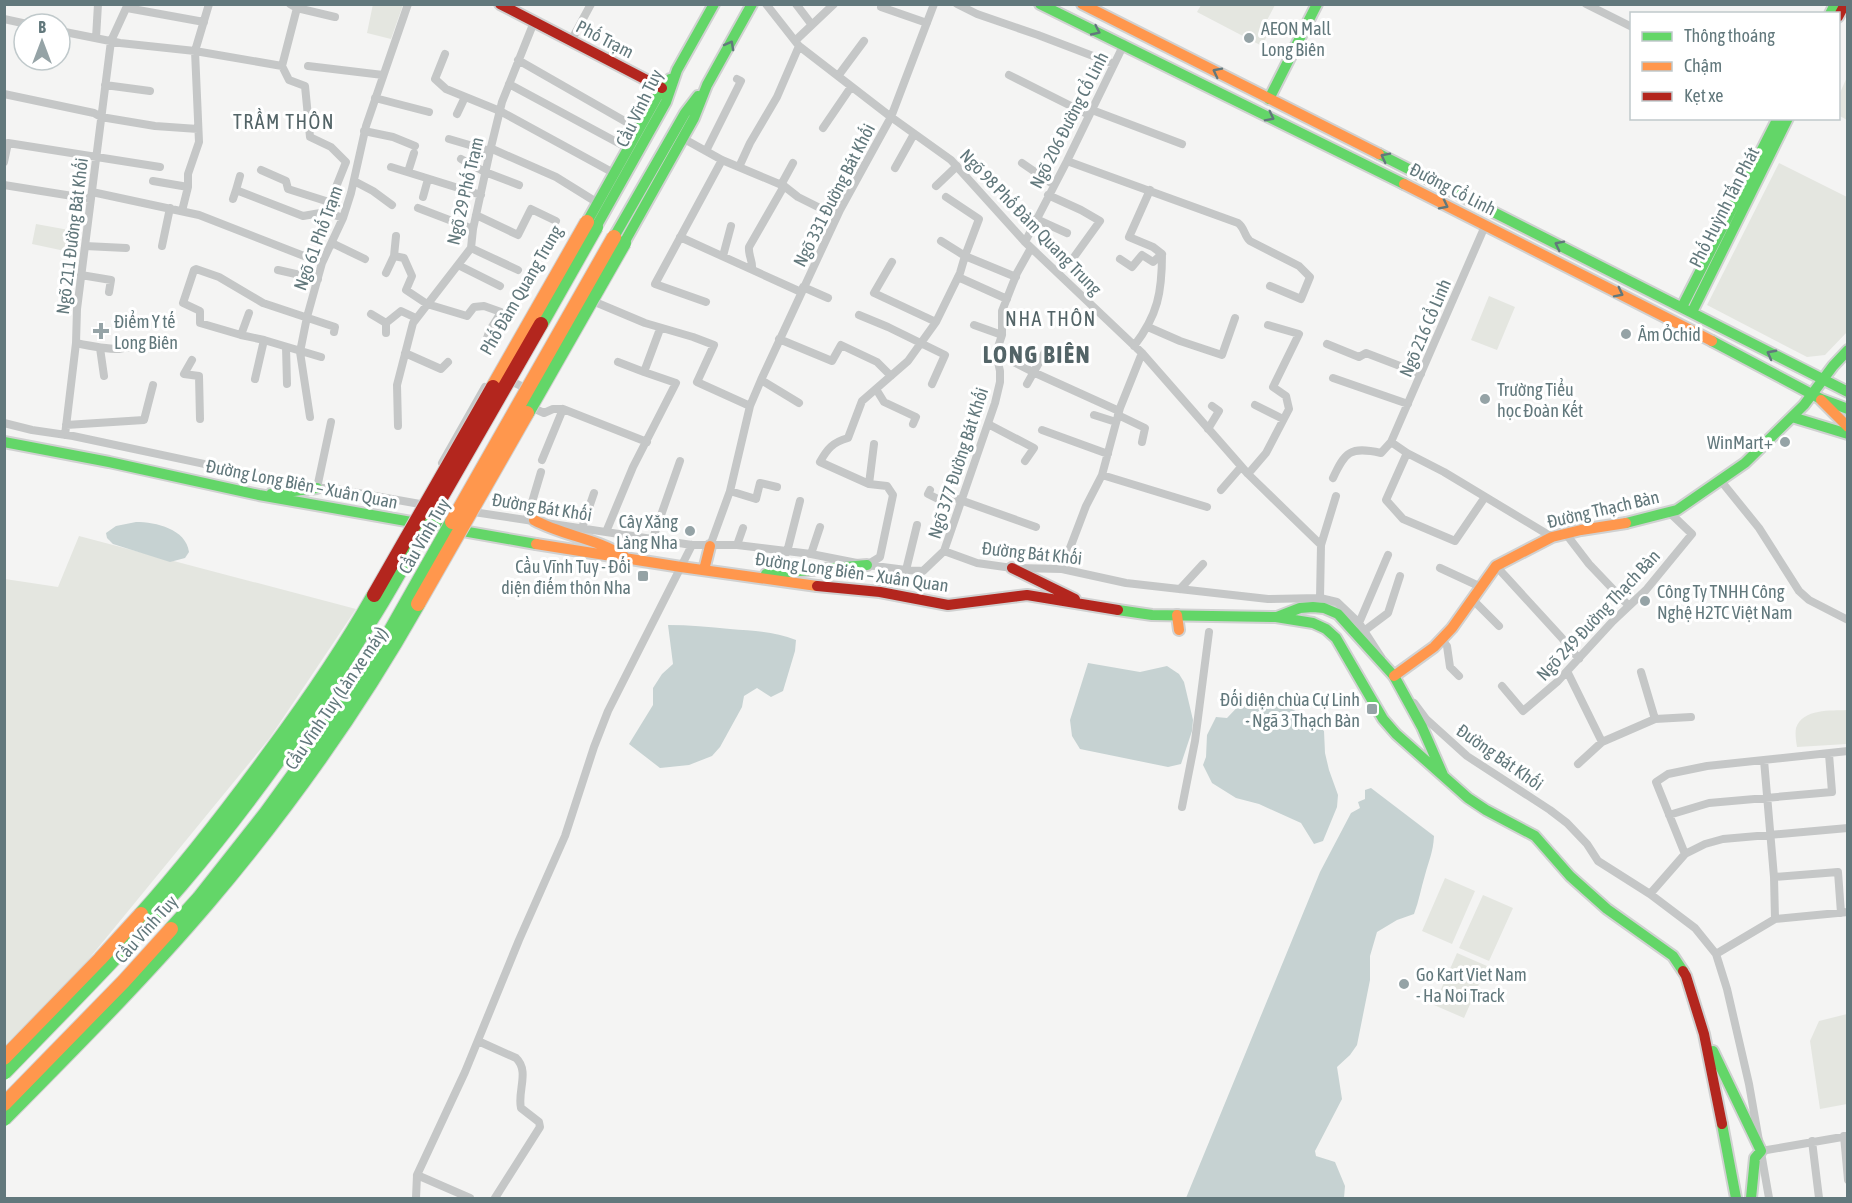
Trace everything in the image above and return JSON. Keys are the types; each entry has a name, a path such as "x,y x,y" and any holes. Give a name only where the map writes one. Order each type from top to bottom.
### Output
{"main road":[{"name":"Phố Trạm","path":"500,4 571,41 659,93"},
{"path":"677,70 714,4"},
{"path":"707,85 752,4"},
{"name":"Đường Cổ Linh","path":"1082,4 1848,392"},
{"path":"1269,99 1317,4"},
{"name":"Đường Cổ Linh","path":"1041,5 1124,44 1669,318 1816,397 1848,409"},
{"name":"Cầu Vĩnh Tuy","path":"4,1073 108,966 182,884 249,799 311,713 372,619 659,93 677,70"},
{"name":"Cầu Vĩnh Tuy","path":"586,222 631,147 666,102 677,70"},
{"name":"Cầu Vĩnh Tuy","path":"4,1104 124,981 199,898 266,813 329,726 391,630 663,164 694,118 707,85"},
{"name":"Cầu Vĩnh Tuy","path":"624,243 685,113 707,85"},
{"name":"Phố Huỳnh Tấn Phát","path":"1687,309 1777,120"},
{"name":"Phố Huỳnh Tấn Phát","path":"1687,309 1787,120"},
{"name":"Cầu Vĩnh Tuy (Làn xe máy)","path":"4,1058 100,959 174,877 240,793 302,708 363,614 586,222"},
{"name":"Cầu Vĩnh Tuy (Làn xe máy)","path":"4,1119 132,988 207,904 275,819 338,731 400,636 624,243"},
{"name":"Đường Thạch Bàn","path":"1394,676 1434,647 1452,628 1496,566 1552,537 1629,523 1677,510 1720,481 1745,463 1816,397 1823,380 1848,350"},
{"path":"1816,397 1848,427"},
{"path":"1792,417 1848,434"},
{"name":"Đường Long Biên – Xuân Quan","path":"5,442 258,495 468,533 681,567 880,592 948,605 1027,596 1152,615 1276,617 1313,623 1336,638 1396,734 1468,798 1535,836 1570,876 1607,909 1673,956 1686,976 1704,1034 1736,1198"},
{"path":"258,495 317,488"},
{"path":"530,520 547,529 609,546 626,558"},
{"path":"704,570 710,546"},
{"path":"745,576 867,565"},
{"path":"1012,568 1083,603"},
{"path":"1276,617 1300,608 1324,608 1338,614 1394,676 1422,727 1445,779"},
{"path":"1178,615 1179,630"},
{"path":"1704,1034 1761,1151 1755,1158 1751,1198"}],"street":[{"path":"96,38 98,4"},
{"path":"182,211 188,187 188,174 199,142 195,51 209,4"},
{"name":"Ngõ 61 Phố Trạm","path":"310,417 300,352 307,316 322,263 343,218 354,181 364,131 408,4"},
{"path":"571,41 591,4"},
{"name":"Ngõ 98 Phố Đàm Quang Trung","path":"766,4 797,43 851,87 951,160 1028,245 1142,354 1241,467 1322,545"},
{"path":"796,4 812,25"},
{"path":"739,167 750,143 777,98 797,43 834,4"},
{"name":"Ngõ 331 Đường Bát Khối","path":"710,546 730,491 750,406 840,210 891,117 934,4"},
{"path":"957,4 977,14 1114,64"},
{"path":"1586,4 1630,26"},
{"path":"127,6 204,22"},
{"name":"Ngõ 211 Đường Bát Khối","path":"65,435 77,309 111,41 127,6"},
{"path":"326,212 346,162 331,147 310,137 305,86 289,80 282,66 293,6 335,16"},
{"path":"881,7 927,22"},
{"name":"Ngõ 29 Phố Trạm","path":"398,426 397,385 413,323 471,248 485,172 500,111 534,22"},
{"path":"72,33 282,66"},
{"path":"838,76 864,41"},
{"name":"Ngõ 206 Đường Cổ Linh","path":"1028,245 1036,219 1124,44"},
{"path":"445,54 435,80 446,89 500,111 610,171"},
{"path":"518,60 635,127"},
{"path":"308,66 383,75"},
{"path":"1009,75 1091,112 1182,144"},
{"path":"706,151 741,81 737,79"},
{"path":"509,84 631,147"},
{"path":"105,85 150,91"},
{"path":"823,128 851,87"},
{"name":"Phố Đàm Quang Trung","path":"420,504 463,424 610,171 631,147 635,127 659,93"},
{"path":"4,94 94,113 101,117 155,126 198,129"},
{"path":"457,114 465,97"},
{"path":"375,98 429,112"},
{"path":"477,511 540,394 595,302 686,140 694,118"},
{"path":"364,131 393,137 415,149 408,172"},
{"path":"895,168 914,134"},
{"path":"449,139 490,149 556,177 593,200"},
{"path":"686,140 722,160 782,186 822,209 828,204 840,210"},
{"path":"4,162 8,143 160,167"},
{"path":"461,159 485,172 519,185"},
{"path":"706,302 655,284 722,160"},
{"path":"1067,161 1238,223 1243,228 1247,239 1299,266 1310,277 1301,299 1270,286"},
{"path":"752,269 753,265 748,253 749,247 793,163"},
{"path":"1023,164 1054,185"},
{"path":"936,186 957,166"},
{"path":"391,167 481,195"},
{"path":"261,170 286,181 288,189 329,202"},
{"path":"233,199 240,176"},
{"path":"423,197 428,179"},
{"path":"153,180 188,187"},
{"path":"354,181 392,205"},
{"path":"4,185 91,196 199,214 322,263"},
{"path":"236,190 303,216 326,212 343,218"},
{"path":"1150,190 1129,237 1153,247 1162,254"},
{"path":"1048,195 1100,221 1074,257"},
{"path":"867,565 880,557 893,495 886,486 869,484 820,462 827,449 840,440 848,438 862,401 908,361 936,322 958,277 979,219 946,197"},
{"path":"162,246 170,208"},
{"path":"418,208 473,229"},
{"path":"476,215 518,235 531,209 556,221"},
{"path":"1036,219 1067,233"},
{"path":"723,256 731,226"},
{"name":"Ngõ 216 Cổ Linh","path":"1391,442 1485,226"},
{"path":"386,273 394,256 396,236"},
{"path":"680,237 802,290"},
{"path":"941,241 966,256 1016,277"},
{"path":"332,243 365,259"},
{"name":"Ngõ 377 Đường Bát Khối","path":"944,551 988,424 1000,382 996,354 1002,335 1002,310 1028,245"},
{"path":"85,246 126,248"},
{"path":"471,248 518,270"},
{"path":"1120,259 1132,267 1142,255 1152,262 1162,254"},
{"path":"1134,346 1148,327 1160,297 1162,254"},
{"path":"394,256 404,258 412,276 406,290 427,304 467,316 474,307 484,306 501,312 497,321 490,327 487,338"},
{"path":"892,262 874,292 936,322"},
{"path":"458,266 500,286"},
{"path":"321,357 200,323 200,311 184,304 183,301 193,272 196,269 219,277 263,303 335,327 334,332"},
{"path":"278,270 318,279"},
{"path":"81,275 111,280 109,292"},
{"path":"958,277 1007,299"},
{"name":"Ngõ 331 Đường Bát Khối","path":"802,290 828,298"},
{"path":"595,302 660,329 714,345 698,382 750,406"},
{"path":"386,323 401,311 416,318"},
{"path":"241,335 249,313"},
{"path":"371,314 386,323"},
{"path":"859,315 945,355 932,384"},
{"path":"1148,327 1222,355 1235,318"},
{"path":"386,323 386,333"},
{"path":"974,325 1002,335"},
{"path":"1248,474 1266,453 1289,409 1286,396 1273,387 1299,334 1268,326"},
{"path":"644,372 660,329"},
{"path":"779,339 832,361 841,345 878,362 891,376"},
{"path":"255,379 264,340"},
{"path":"75,343 100,348 144,347"},
{"path":"1327,344 1359,357 1366,353 1421,374"},
{"path":"286,347 287,384"},
{"path":"100,348 104,376"},
{"path":"1027,384 1045,352"},
{"path":"405,354 441,369 448,362"},
{"path":"996,354 1145,428 1142,442"},
{"path":"1062,569 1086,506 1102,475 1118,416 1142,354"},
{"path":"192,360 184,374 199,376 201,418"},
{"path":"606,532 633,467 676,383 618,362"},
{"path":"494,372 540,394"},
{"path":"1333,378 1408,404"},
{"path":"761,380 799,403"},
{"path":"66,425 144,420 153,385"},
{"path":"876,389 884,402 916,417 913,424"},
{"path":"1255,405 1283,419"},
{"path":"1208,429 1220,411 1212,406"},
{"path":"533,408 544,413 553,409 563,409 647,442"},
{"path":"542,460 563,409"},
{"path":"1094,415 1118,416"},
{"path":"317,488 331,422"},
{"name":"Đường Bát Khối","path":"4,423 317,488 330,488 420,504 692,545 737,545 811,554 867,565 923,571 944,551 977,563 1012,568 1062,569 1126,583 1268,599 1320,598 1337,602 1359,623 1426,719 1467,756 1567,823 1587,844 1598,861 1650,894 1695,928 1716,954 1727,988 1749,1084 1769,1198"},
{"path":"988,424 1034,448 1025,461"},
{"path":"1042,430 1108,454"},
{"path":"1333,478 1342,458 1352,452 1365,449 1380,453 1391,442 1552,537"},
{"path":"869,484 874,444"},
{"path":"1407,453 1386,500 1403,519 1455,541 1485,497"},
{"path":"653,538 680,461"},
{"path":"1221,490 1241,467"},
{"path":"530,520 541,472"},
{"path":"1102,475 1207,507"},
{"path":"1720,481 1759,528 1799,591 1809,600 1848,620"},
{"path":"730,491 756,499 760,483 777,487"},
{"path":"930,490 928,494 944,502 948,495 1036,527"},
{"path":"582,528 594,493"},
{"path":"1320,598 1322,545 1336,496"},
{"path":"787,552 800,501"},
{"name":"Ngõ 249 Đường Thạch Bàn","path":"1502,686 1523,711 1567,671 1613,621 1646,590 1692,534 1670,512"},
{"path":"906,570 917,525"},
{"path":"811,554 820,527"},
{"path":"737,545 743,528"},
{"path":"1566,534 1589,564 1629,606"},
{"path":"416,1198 417,1175 478,1041 565,836 608,711 692,545"},
{"path":"1359,623 1388,555"},
{"path":"1180,589 1203,564"},
{"path":"1496,566 1562,637 1579,659"},
{"path":"1440,568 1481,587"},
{"path":"1364,631 1388,613 1400,576"},
{"path":"1472,599 1499,626"},
{"path":"1182,807 1195,741 1209,632"},
{"path":"1441,639 1447,646 1450,666 1459,676"},
{"path":"1567,671 1602,742"},
{"path":"1641,672 1655,719"},
{"path":"1578,764 1602,742 1655,719 1691,717"},
{"path":"1685,854 1656,782 1668,774 1707,766 1848,751"},
{"path":"1669,815 1709,803 1832,792 1829,754"},
{"path":"1764,760 1774,877 1775,919"},
{"path":"1650,894 1685,854 1704,844 1723,839 1848,828"},
{"path":"1716,954 1775,919 1844,913 1838,872 1774,877"},
{"path":"478,1041 516,1058 521,1063 523,1068 520,1104 525,1112 539,1122 540,1127 495,1198"},
{"path":"1761,1151 1846,1136 1848,1180"},
{"path":"1812,1142 1819,1198"},
{"path":"417,1175 470,1198"}],"shaded area":[{"path":"373,4 403,5 391,39 367,33"},
{"path":"1201,5 1275,5 1265,24 1271,28 1262,46 1197,12"},
{"path":"1847,77 1847,120 1840,116 1840,93"},
{"path":"1779,163 1847,197 1847,332 1825,355 1807,357 1707,305"},
{"path":"36,224 69,230 65,251 32,244"},
{"path":"1489,296 1515,307 1497,350 1471,340"},
{"path":"136,522 152,523 169,528 187,544 189,552 185,558 170,562 113,544 107,538 106,533 116,526"},
{"path":"79,536 356,609 269,739 61,993 5,1051 5,579 58,587"},
{"path":"668,625 763,632 796,640 783,691 771,697 757,688 744,696 742,707 720,747 712,756 689,765 660,768 629,744 653,705 653,688 662,674 673,664"},
{"path":"1088,663 1140,672 1167,666 1179,674 1184,682 1193,720 1192,731 1181,764 1168,767 1080,749 1072,736 1070,720"},
{"path":"1265,695 1307,717 1324,731 1325,753 1338,795 1337,807 1323,841 1314,844 1301,823 1259,804 1236,798 1212,783 1203,765 1206,757 1207,735 1216,717 1227,718 1248,696"},
{"path":"1847,710 1847,744 1797,747 1796,728 1805,717 1818,712"},
{"path":"1371,788 1434,836 1432,852 1414,914 1397,920 1377,932 1370,956 1370,980 1357,1045 1337,1067 1342,1099 1315,1151 1316,1156 1335,1162 1345,1186 1344,1198 1186,1198 1320,872 1351,813 1360,808 1358,802 1365,799 1365,790"},
{"path":"1445,878 1475,891 1452,944 1422,931"},
{"path":"1483,895 1513,908 1489,961 1459,948"},
{"path":"1457,953 1487,966 1464,1018 1434,1005"},
{"path":"1847,1014 1847,1104 1820,1109 1810,1041 1819,1021"}],"traffic: fast":[{"path":"596,227 666,102 677,70 714,4"},
{"path":"624,243 694,118 707,85 752,4"},
{"path":"1040,4 1404,184"},
{"path":"1269,99 1317,4"},
{"path":"1831,12 1835,4"},
{"path":"587,222 662,88 670,79"},
{"path":"614,237 685,113 698,96"},
{"path":"1682,307 1777,120"},
{"path":"1692,312 1787,120"},
{"path":"1379,154 1848,392"},
{"path":"541,324 596,227"},
{"path":"527,413 624,243"},
{"path":"1712,341 1821,399 1848,409"},
{"path":"1626,523 1677,510 1745,463 1804,405 1848,350"},
{"path":"1792,417 1848,434"},
{"path":"4,442 259,495 536,544"},
{"path":"271,494 317,488"},
{"path":"4,1073 138,933 232,822 305,722 350,654 388,593 434,510"},
{"path":"171,929 199,898 266,813 329,726 391,630 452,522"},
{"path":"766,574 867,565"},
{"path":"141,914 207,835 284,733 337,656 374,595"},
{"path":"4,1119 133,987 183,932 265,833 346,721 418,604"},
{"path":"1277,617 1300,608 1313,607 1324,608 1338,614 1394,676 1422,727 1443,775"},
{"path":"1118,610 1152,615 1276,617 1313,623 1326,629 1336,638 1383,719 1396,734 1468,798 1535,836 1570,876 1607,909 1673,956 1683,971"},
{"path":"1713,1051 1761,1151 1755,1158 1751,1198"},
{"path":"1722,1124 1736,1198"}],"traffic: slow":[{"path":"1082,4 1379,154"},
{"path":"1404,184 1712,341"},
{"path":"493,387 587,222"},
{"path":"452,522 614,237"},
{"path":"1821,400 1848,427"},
{"path":"418,604 527,413"},
{"path":"534,520 603,545 625,557"},
{"path":"1394,676 1434,647 1452,628 1496,566 1552,537 1626,523"},
{"path":"536,544 817,586"},
{"path":"704,570 710,546"},
{"path":"1177,615 1179,630"},
{"path":"4,1058 141,914"},
{"path":"4,1104 124,981 171,929"}],"traffic: jam":[{"path":"500,4 662,88"},
{"path":"1840,13 1845,4"},
{"path":"434,510 541,324"},
{"path":"374,595 493,387"},
{"path":"1012,568 1075,599"},
{"path":"817,586 880,592 948,605 1027,595 1118,610"},
{"path":"1683,971 1704,1034 1722,1124"}],"place":[{"name":"AEON Mall Long Biên","path":"1249,38"},
{"name":"Điểm Y tế Long Biên","path":"101,331"},
{"name":"Âm Ỏchid","path":"1626,334"},
{"name":"Trường Tiểu học Đoàn Kết","path":"1485,399"},
{"name":"WinMart+","path":"1785,442"},
{"name":"Cây Xăng Làng Nha","path":"690,531"},
{"name":"Cầu Vĩnh Tuy - Đối diện điếm thôn Nha","path":"643,576"},
{"name":"Công Ty TNHH Công Nghệ H2TC Việt Nam","path":"1645,601"},
{"name":"Đối diện chùa Cự Linh - Ngã 3 Thạch Bàn","path":"1372,709"},
{"name":"Go Kart Viet Nam - Ha Noi Track","path":"1404,984"}],"district":[{"name":"TRẦM THÔN","path":"284,121"},
{"name":"NHA THÔN","path":"1051,318"},
{"name":"LONG BIÊN","path":"1037,354"}]}
